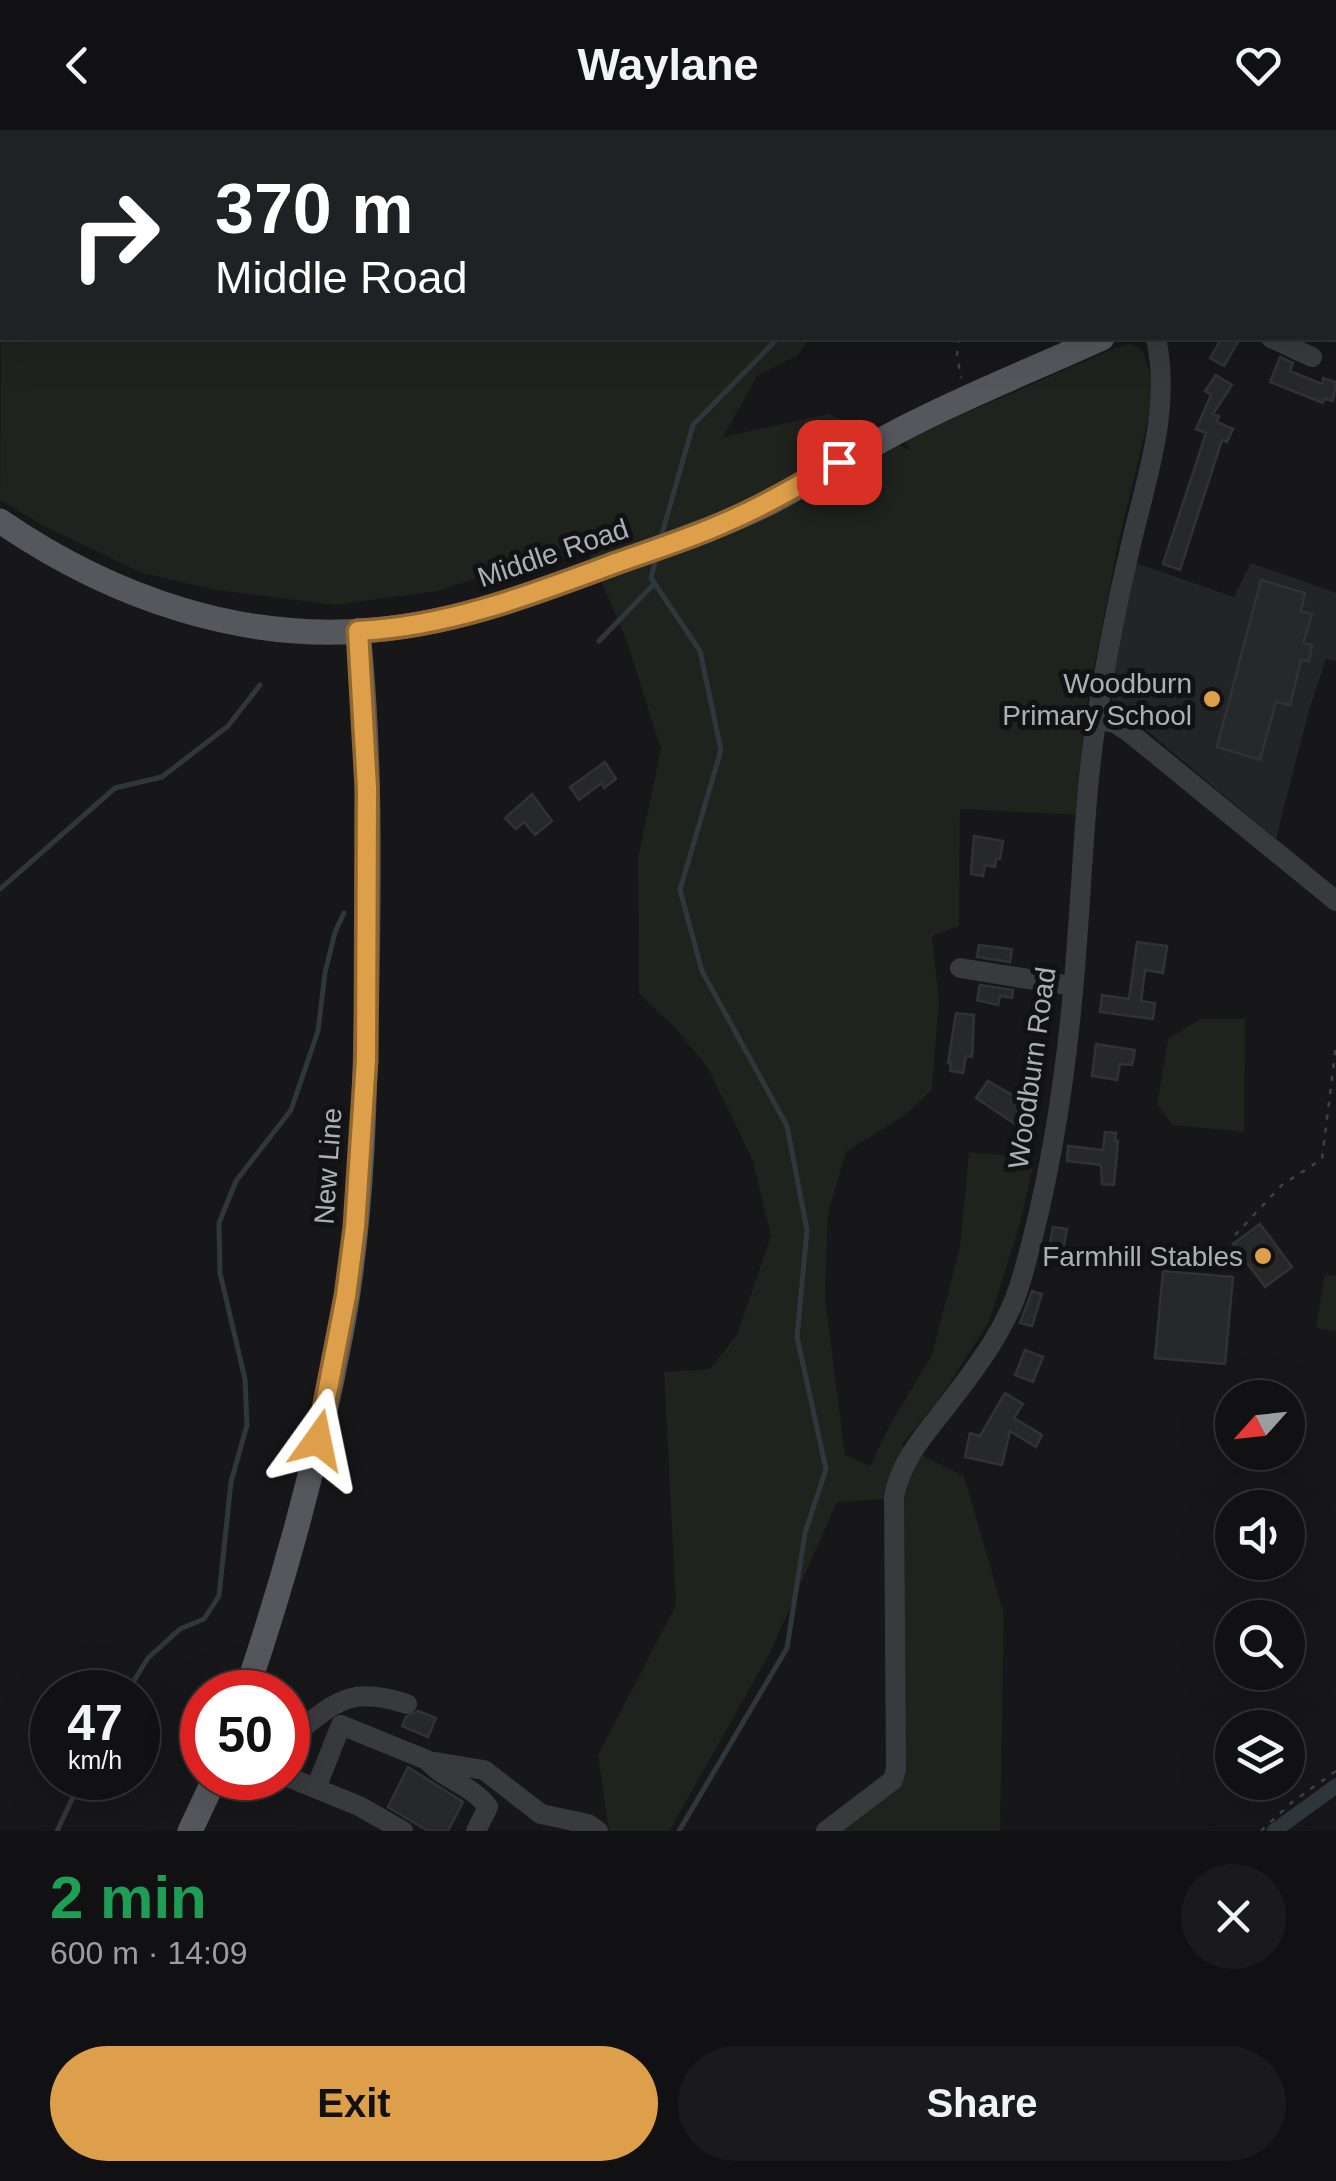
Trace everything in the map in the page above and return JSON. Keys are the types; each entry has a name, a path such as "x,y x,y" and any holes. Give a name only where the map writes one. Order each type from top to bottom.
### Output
{"main road":[{"name":"Middle Road","path":"0,521 80,571 156,602 249,625 305,632 407,626 473,612 684,539 770,502 914,422 1098,340"},
{"name":"New Line","path":"253,1670 310,1477 342,1331 355,1227 366,1060 368,925 367,788 358,631"},
{"path":"190,1831 205,1800"}],"street":[{"name":"Woodburn Road","path":"826,1831 893,1780 897,1479 992,1343 1013,1305 1055,1140 1096,720 1119,595 1159,428 1163,390 1156,340"},
{"path":"1275,340 1312,357"},
{"path":"1096,720 1115,723 1130,732 1336,901"},
{"path":"960,968 1072,986"},
{"path":"310,1721 355,1696 374,1694 407,1704"},
{"path":"316,1788 341,1725 427,1760 484,1770 541,1814 588,1824 598,1831"},
{"path":"427,1760 435,1770 486,1803 488,1807 476,1831"},
{"path":"310,1785 404,1831"}],"path":[{"path":"960,340 958,370 970,398"},
{"path":"1235,1235 1282,1185 1322,1159 1336,1046"},
{"path":"1261,1831 1291,1803 1336,1772"}],"shaded area":[{"path":"1,340 809,340 798,355 757,376 723,437 829,414 912,451 904,440 1115,348 1129,344 1141,348 1149,370 1151,408 1118,544 1085,715 1081,815 960,809 959,926 932,936 939,1000 932,1090 905,1115 846,1152 828,1214 825,1297 845,1455 870,1466 932,1355 960,1246 969,1152 1035,1158 1020,1223 989,1322 940,1398 901,1445 964,1476 1004,1614 1000,1831 841,1831 903,1783 899,1498 837,1502 770,1653 669,1831 609,1831 598,1755 676,1605 664,1372 710,1369 737,1335 771,1236 753,1161 708,1068 639,993 638,858 661,749 626,639 589,553 512,567 437,591 335,605 216,590 142,573 44,526 0,500"},
{"name":"Woodburn Primary School","path":"1136,563 1234,597 1251,563 1336,593 1336,661 1326,659 1276,839 1108,694"},
{"path":"1200,1019 1245,1019 1244,1132 1173,1125 1157,1105 1168,1039"},
{"path":"1325,1274 1336,1276 1336,1332 1316,1328"}],"building":[{"path":"1221,340 1239,340 1224,366 1210,358"},
{"path":"1280,357 1293,363 1290,371 1322,384 1323,378 1336,382 1333,401 1324,399 1323,403 1270,382"},
{"path":"1216,375 1232,385 1213,414 1219,416 1217,422 1233,429 1227,442 1222,440 1180,570 1163,564 1206,433 1196,429 1211,395 1205,391"},
{"name":"Woodburn Primary School","path":"1261,580 1305,593 1301,611 1312,614 1303,643 1312,645 1309,661 1301,660 1290,705 1276,702 1260,760 1217,747"},
{"path":"605,762 616,779 604,788 602,783 579,800 570,787"},
{"path":"532,794 552,821 535,835 524,822 516,829 505,818"},
{"path":"974,836 1003,841 1000,859 996,859 995,867 985,865 983,876 971,874"},
{"path":"1137,942 1167,946 1163,973 1145,970 1141,1001 1155,1003 1153,1019 1100,1012 1102,995 1129,999"},
{"path":"979,945 1012,949 1010,962 977,957"},
{"path":"980,985 1013,990 1012,998 1000,996 998,1005 977,1000"},
{"path":"956,1013 974,1015 972,1057 966,1056 963,1073 950,1071 948,1063"},
{"path":"1096,1044 1135,1050 1132,1065 1120,1064 1117,1080 1092,1076"},
{"path":"988,1081 1014,1096 1012,1099 1028,1113 1018,1126 976,1098"},
{"path":"1105,1132 1116,1133 1118,1141 1114,1185 1102,1184 1101,1165 1067,1161 1068,1146 1103,1150"},
{"name":"Farmhill Stables","path":"1260,1224 1292,1267 1265,1287 1233,1244"},
{"path":"1053,1227 1067,1229 1063,1251 1049,1248"},
{"path":"1163,1271 1233,1277 1225,1364 1155,1358"},
{"path":"1032,1291 1042,1294 1032,1326 1020,1323"},
{"path":"1025,1350 1043,1357 1033,1382 1015,1375"},
{"path":"1005,1393 1023,1404 1014,1418 1042,1435 1036,1447 1010,1431 1002,1465 965,1457 970,1433 980,1436"},
{"path":"418,1711 436,1718 428,1737 402,1726 406,1717"},
{"path":"408,1767 463,1802 448,1831 428,1831 388,1807"}],"waterway":[{"path":"661,537 693,425 776,340"},
{"path":"656,558 651,578 700,651 721,750 680,890 702,971 787,1126 807,1230 797,1337 826,1469 805,1533 787,1648 679,1831"},
{"path":"599,641 654,584"},
{"path":"0,889 115,788 162,777 228,726 260,685"},
{"path":"141,1670 180,1629 204,1619 219,1596 231,1482 247,1425 245,1379 220,1273 219,1223 236,1181 291,1110 318,1031 325,973 344,913"},
{"path":"1274,1831 1336,1786"},
{"path":"57,1831 72,1800"}],"place":[{"name":"Woodburn Primary School","path":"1212,699"},
{"name":"Farmhill Stables","path":"1263,1256"}],"route":[{"path":"318,1440 342,1331 355,1227 366,1060 367,788 358,631 455,617 592,573 720,525 770,502 839,462"}]}
